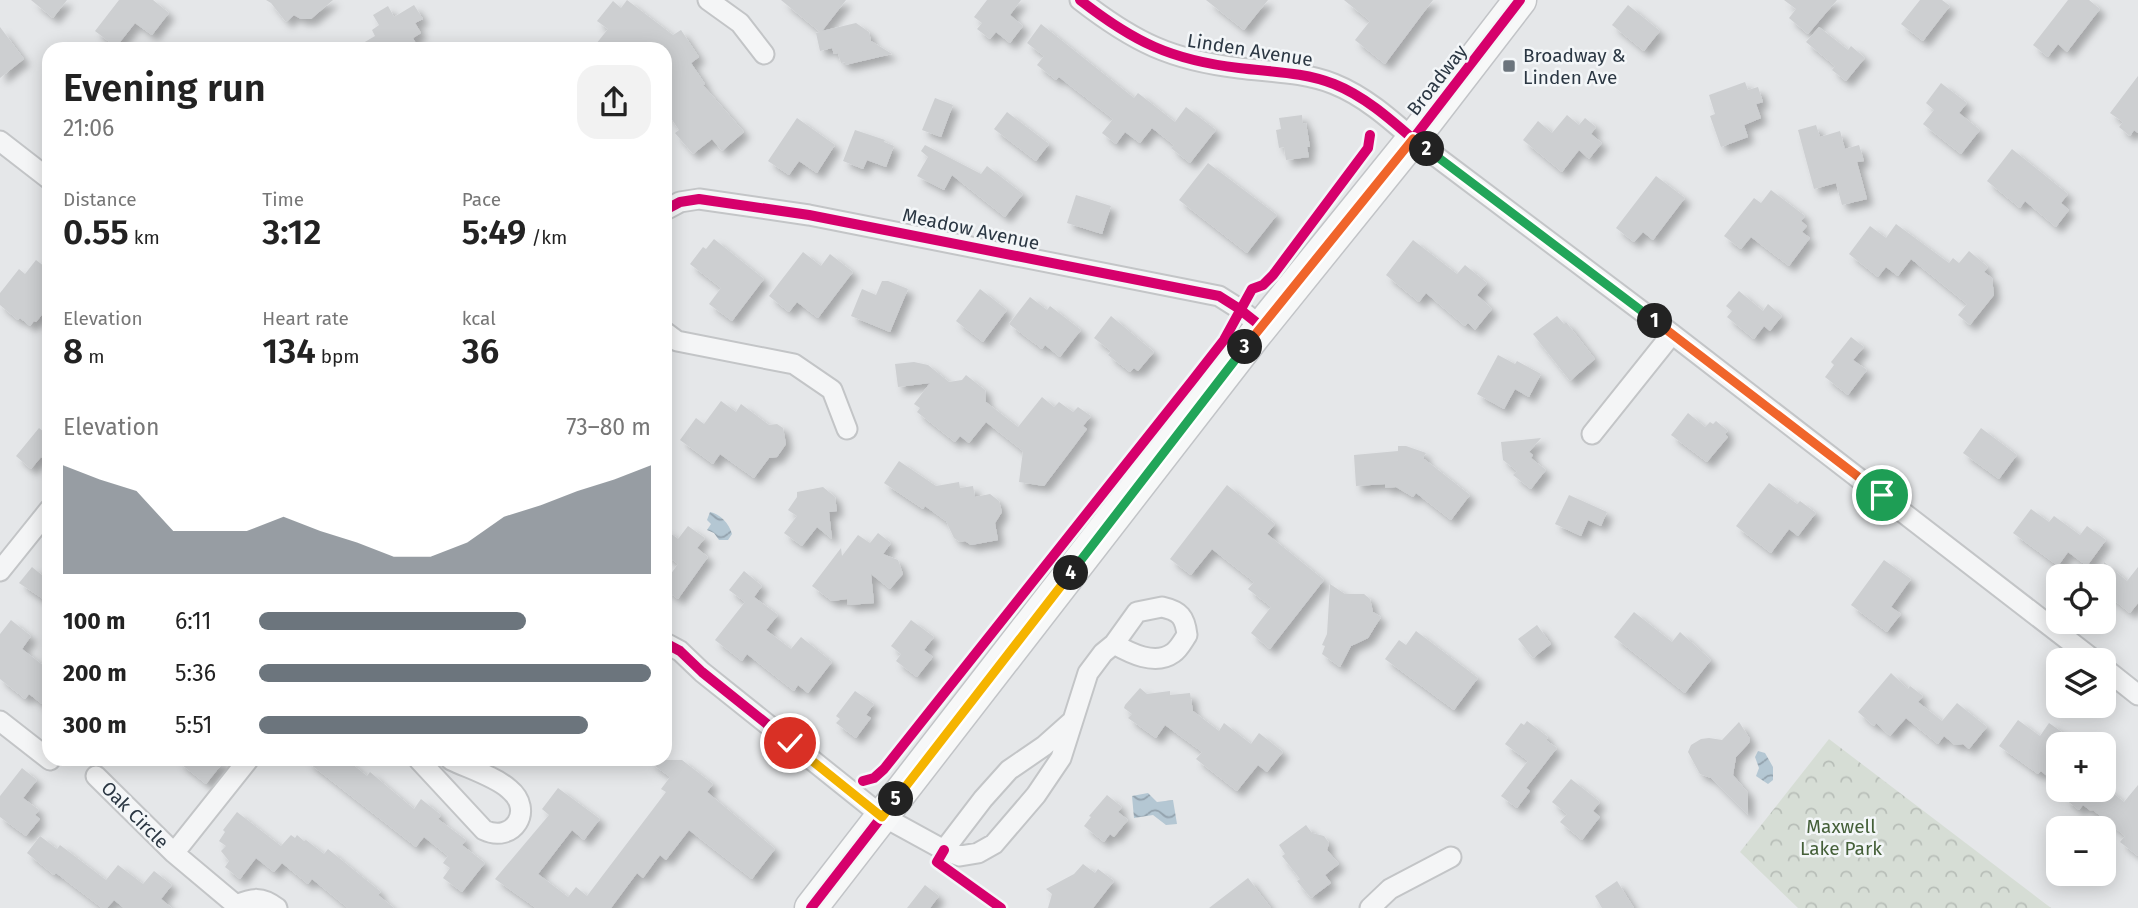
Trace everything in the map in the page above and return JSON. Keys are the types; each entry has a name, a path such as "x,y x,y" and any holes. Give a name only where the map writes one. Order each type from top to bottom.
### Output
{"main road":[{"name":"Broadway","path":"811,908 1262,327 1520,0"}],"street":[{"path":"708,0 740,23 764,54"},
{"name":"Linden Avenue","path":"1080,0 1109,23 1166,53 1212,64 1318,78 1372,104 1413,139 1672,334 2078,648"},
{"path":"0,141 42,174"},
{"name":"Meadow Avenue","path":"672,206 699,199 809,215 1219,296 1262,327"},
{"path":"1592,433 1672,334"},
{"path":"672,337 677,341 794,364 832,390 847,429"},
{"path":"0,571 42,519"},
{"path":"672,647 882,817 944,850 961,856 978,853 994,844 1036,795 1061,758 1088,673 1103,653 1114,644"},
{"path":"2116,678 2138,695"},
{"path":"0,721 42,754"},
{"path":"944,850 1009,770 1044,746 1072,721"},
{"path":"174,853 243,766"},
{"path":"425,766 484,830 492,834 503,834 521,818 521,806 509,788 463,766"},
{"name":"Oak Circle","path":"96,776 174,853 236,906"},
{"path":"1370,908 1390,889 1451,857"},
{"path":"236,906 257,898 270,902 277,908"}],"green space":[{"name":"Maxwell Lake Park","path":"1829,739 2051,908 1798,908 1740,852"}],"water":[{"path":"710,512 721,517 729,526 732,534 728,540 719,540 714,533 707,530 711,524 707,520"},
{"path":"1758,751 1765,753 1773,767 1773,780 1768,784 1756,776 1759,768 1755,757"},
{"path":"1148,793 1157,802 1173,800 1177,824 1166,825 1153,815 1134,818 1132,796"}],"building":[{"path":"31,0 67,0 53,18"},
{"path":"119,0 153,0 169,13 152,35 135,23 120,42 109,42 95,31"},
{"path":"266,0 333,0 311,19 301,19 294,15 286,22"},
{"path":"627,0 673,35 681,30 699,57 691,63 705,84 703,85 744,132 722,151 712,139 693,154 675,133 679,130 672,120 672,42 598,42 608,29 597,21 613,1 621,8"},
{"path":"781,0 846,0 822,31 856,23 869,32 871,41 892,54 845,65 832,48 820,51 816,33 820,32"},
{"path":"987,0 1021,0 1010,15 1023,26 1010,43 996,32 990,39 977,29 982,23 974,17"},
{"path":"1206,0 1268,0 1244,30"},
{"path":"1344,0 1433,0 1385,64 1355,40 1370,21"},
{"path":"1784,0 1837,0 1808,34 1789,18 1796,9"},
{"path":"1920,0 1942,0 1950,6 1923,41 1901,24"},
{"path":"2068,0 2089,0 2100,9 2067,52 2058,44 2048,57 2033,45"},
{"path":"414,5 423,19 415,23 421,33 413,38 415,42 365,42 375,36 372,30 379,25 373,15 388,6 394,17"},
{"path":"1628,5 1660,31 1644,51 1612,25"},
{"path":"1041,24 1134,98 1138,93 1175,122 1186,107 1216,130 1190,163 1171,148 1174,145 1152,128 1140,143 1125,132 1116,144 1102,133 1113,119 1059,77 1056,80 1037,65 1044,56 1027,43"},
{"path":"0,27 24,59 0,78"},
{"path":"1819,27 1848,50 1851,46 1865,58 1846,81 1832,70 1835,66 1806,42"},
{"path":"2138,76 2138,133 2134,130 2130,136 2119,127 2123,122 2110,113"},
{"path":"1745,82 1748,90 1758,87 1763,102 1756,104 1761,118 1744,125 1748,137 1721,147 1710,116 1715,114 1709,95"},
{"path":"1941,83 1967,103 1959,113 1980,130 1961,154 1923,124 1934,110 1926,103"},
{"path":"935,98 953,105 941,137 922,130"},
{"path":"1007,112 1049,144 1036,161 994,129"},
{"path":"1302,115 1310,147 1307,147 1309,157 1286,160 1284,147 1279,148 1276,130 1281,129 1279,118"},
{"path":"1567,115 1579,125 1585,118 1596,127 1591,134 1602,143 1589,159 1579,150 1562,172 1523,140 1538,121 1552,133"},
{"path":"797,118 835,145 817,173 799,161 789,175 768,161"},
{"path":"1816,125 1820,137 1840,131 1845,149 1859,145 1864,161 1857,162 1867,199 1842,205 1836,183 1814,189 1798,130"},
{"path":"855,130 885,140 884,142 894,146 886,167 867,160 863,169 843,161"},
{"path":"925,145 981,174 987,166 1023,194 1005,217 952,175 944,190 917,176 928,157 921,151"},
{"path":"2012,149 2068,194 2061,203 2069,210 2056,227 2025,201 2020,208 1987,181"},
{"path":"1208,163 1277,215 1247,253 1179,200"},
{"path":"1656,176 1685,198 1653,240 1643,232 1634,242 1616,228"},
{"path":"1771,190 1805,216 1801,221 1807,226 1802,232 1810,238 1789,266 1751,237 1741,249 1724,236 1754,198 1761,203"},
{"path":"1076,195 1111,206 1102,234 1067,223"},
{"path":"1896,224 1949,263 1953,258 1959,263 1969,251 1988,267 1984,272 1992,278 1994,295 1970,325 1958,315 1967,304 1911,259 1898,276 1886,267 1878,277 1849,254 1870,226 1886,238"},
{"path":"714,239 764,279 732,321 709,304 721,288 690,264 703,247 706,249"},
{"path":"1413,240 1457,274 1465,265 1487,283 1477,295 1492,309 1475,330 1468,323 1465,326 1426,293 1419,302 1386,275"},
{"path":"803,252 821,266 830,254 853,272 818,318 797,302 789,312 769,296"},
{"path":"36,260 42,265 42,315 30,326 0,305 0,293 19,269 25,274"},
{"path":"882,281 908,289 890,332 851,316 862,289 876,295"},
{"path":"980,289 1007,310 983,342 956,321"},
{"path":"1739,291 1763,311 1768,304 1782,316 1770,331 1764,326 1754,339 1727,317 1732,311 1726,306"},
{"path":"1030,297 1047,310 1050,306 1081,330 1060,357 1045,345 1042,349 1009,324"},
{"path":"1111,316 1154,352 1138,371 1134,368 1130,372 1108,355 1111,351 1094,338"},
{"path":"1557,316 1564,324 1566,322 1595,359 1570,381 1533,334"},
{"path":"1851,337 1864,347 1853,360 1867,370 1848,395 1825,377 1834,365 1831,362"},
{"path":"1498,355 1515,364 1517,361 1541,374 1529,397 1515,389 1504,409 1477,394"},
{"path":"914,362 928,365 949,382 962,380 966,375 985,390 986,402 1018,427 1042,397 1054,407 1059,402 1073,412 1078,407 1091,416 1083,426 1087,429 1044,486 1019,482 1023,451 986,422 969,443 960,436 955,442 917,412 920,408 914,404 930,383 898,387 895,364"},
{"path":"721,401 736,412 741,404 769,425 777,424 783,428 786,444 777,457 769,458 754,478 720,454 713,464 680,440 696,418 704,424"},
{"path":"1688,413 1705,427 1716,421 1728,431 1725,434 1728,437 1707,462 1671,435"},
{"path":"39,428 42,430 42,458 31,469 16,456"},
{"path":"1981,428 2017,455 1999,479 1963,453"},
{"path":"1541,438 1529,452 1533,455 1531,458 1546,470 1531,489 1513,475 1517,471 1503,460 1501,442"},
{"path":"1398,446 1426,453 1423,458 1470,495 1451,520 1416,493 1413,497 1396,487 1385,488 1385,484 1356,486 1354,455 1398,451"},
{"path":"899,461 936,486 959,482 960,488 973,486 975,497 990,494 999,501 1002,512 995,523 998,540 971,545 965,541 960,542 954,538 946,521 884,483"},
{"path":"1769,483 1797,504 1800,501 1816,513 1798,536 1789,529 1771,553 1736,526"},
{"path":"1227,485 1275,524 1267,534 1324,580 1270,649 1251,633 1271,607 1248,589 1254,582 1212,549 1191,575 1170,559"},
{"path":"823,487 835,497 837,511 829,512 832,539 817,527 802,546 784,533 797,516 788,510 797,497 797,492"},
{"path":"1569,495 1607,512 1601,526 1588,520 1581,536 1555,524"},
{"path":"2031,509 2049,522 2054,516 2080,535 2087,526 2106,540 2088,564 2084,564 2068,552 2059,564 2055,564 2013,533"},
{"path":"688,526 705,538 697,548 708,557 678,599 672,594 672,572 678,564 672,559 672,534 678,539"},
{"path":"878,533 891,543 883,554 898,560 903,574 890,589 871,574 874,603 848,605 847,599 832,601 812,586 841,548 842,556 858,535 870,543"},
{"path":"1884,560 1911,579 1891,607 1901,614 1887,632 1851,605"},
{"path":"32,567 42,575 42,598 19,583"},
{"path":"2138,567 2138,603 2130,613 2116,602 2116,572 2127,581"},
{"path":"744,571 762,586 754,597 778,615 766,630 791,649 801,637 832,662 808,693 798,685 794,691 747,654 742,661 715,640 745,602 729,590"},
{"path":"1330,584 1345,594 1364,594 1370,599 1373,612 1381,617 1368,638 1351,646 1340,667 1322,654 1325,646 1322,645 1327,634"},
{"path":"1634,612 1672,642 1680,632 1711,660 1685,693 1614,637"},
{"path":"11,620 31,636 22,649 42,665 42,704 29,694 25,699 0,679 0,634"},
{"path":"911,620 934,637 924,650 933,657 917,677 896,661 901,654 891,646"},
{"path":"1537,625 1551,644 1533,658 1518,639"},
{"path":"1416,631 1478,678 1454,710 1385,659 1399,640 1406,645"},
{"path":"1891,673 1908,689 1910,686 1923,696 1918,702 1942,721 1957,703 1987,727 1969,749 1963,744 1955,745 1944,736 1938,744 1906,718 1890,736 1858,712"},
{"path":"1140,688 1147,694 1170,691 1170,695 1190,693 1193,711 1219,731 1224,723 1251,744 1259,733 1283,752 1267,772 1258,765 1237,791 1196,759 1202,752 1165,725 1156,738 1128,718 1132,714 1124,708 1125,705"},
{"path":"855,691 874,704 866,715 871,718 856,738 836,723 840,719 836,716"},
{"path":"2018,720 2040,736 2049,723 2062,732 2046,732 2046,775 2041,771 2038,774 1999,746"},
{"path":"1527,721 1548,737 1546,740 1557,748 1526,788 1530,791 1517,808 1501,796 1528,761 1505,744 1521,723 1524,725"},
{"path":"1739,722 1750,739 1736,757 1733,775 1748,793 1748,815 1711,778 1700,774 1688,752 1691,745 1701,739 1722,740"},
{"path":"672,760 682,760 713,784 707,792 775,849 752,879 689,830 666,860 660,855 643,878 637,873 611,908 536,908 495,879 549,815 542,809 558,788 600,819 584,840 572,830 538,874 568,897 576,887 587,896 666,792 661,789 670,777 655,766 672,766"},
{"path":"184,766 220,766 206,784"},
{"path":"313,766 354,766 367,776 370,772 414,809 421,799 441,815 438,819 466,840 462,845 485,863 462,892 443,878 450,868 443,863 448,856 424,837 416,847"},
{"path":"22,768 37,780 23,798 39,810 35,815 40,819 26,836 0,817 0,796"},
{"path":"1571,779 1600,802 1593,811 1600,817 1582,840 1560,822 1567,814 1552,802"},
{"path":"2138,785 2138,856 2120,842 2125,836 2116,829 2116,816 2100,816 2083,805 2079,810 2069,802 2116,802 2116,796 2124,802"},
{"path":"1107,795 1122,807 1118,812 1128,820 1114,837 1110,834 1104,842 1084,826"},
{"path":"237,812 281,846 291,835 295,838 297,835 324,854 328,849 381,892 378,895 394,908 348,908 312,879 308,884 282,863 274,872 256,858 240,879 225,867 229,861 221,851 226,846 219,841 225,832 223,830"},
{"path":"1306,825 1312,833 1324,836 1329,843 1327,850 1339,864 1325,875 1331,883 1311,898 1297,881 1300,879 1282,856 1285,854 1279,845"},
{"path":"40,836 57,849 60,845 106,880 118,865 143,884 154,871 172,885 161,899 172,908 124,908 114,900 107,908 102,908 27,853"},
{"path":"1083,864 1095,873 1098,869 1114,881 1093,908 1048,908 1052,894 1046,889 1074,874"},
{"path":"1248,878 1271,908 1209,908"},
{"path":"1617,881 1634,908 1602,908 1595,896"},
{"path":"925,885 939,896 930,908 907,908"}],"cycle path":[{"path":"1080,0 1136,38 1173,54 1215,65 1299,75 1334,84 1366,101 1413,139"},
{"path":"811,908 1254,336 1413,139 1520,0"},
{"path":"863,781 874,778 884,769 1192,381 1224,340 1252,289 1263,285 1273,275 1368,148 1370,135"},
{"path":"672,206 699,199 809,215 1219,296 1262,327"},
{"path":"672,647 882,816"},
{"path":"944,850 937,862 1001,908"}],"place":[{"name":"Broadway & Linden Ave","path":"1509,66"}],"route":[{"path":"790,743 882,817 1254,336 1413,139 1882,495"}]}
